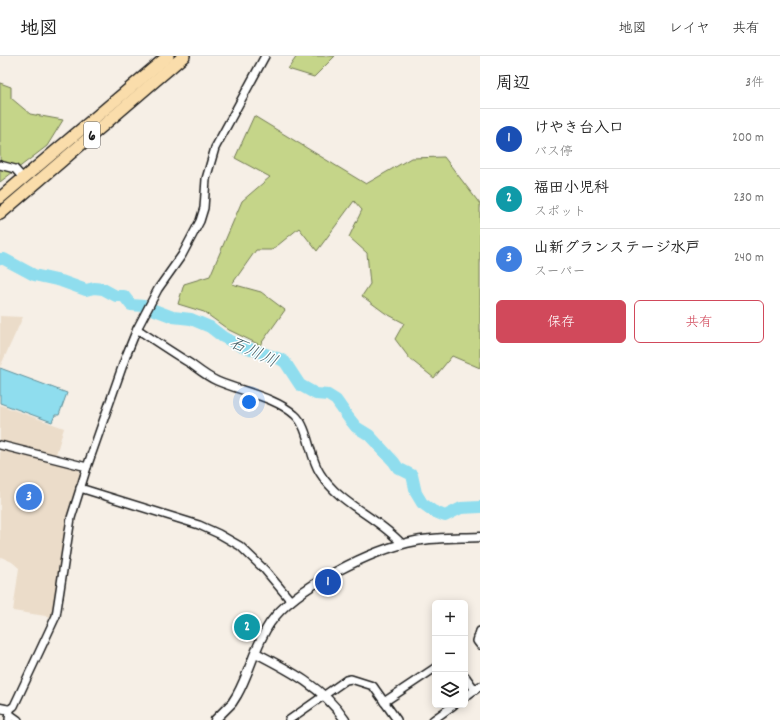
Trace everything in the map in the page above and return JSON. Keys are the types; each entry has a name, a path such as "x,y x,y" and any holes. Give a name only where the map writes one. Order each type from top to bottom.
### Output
{"highway":[{"name":"6","path":"0,198 168,56"},
{"name":"6","path":"0,214 184,56"}],"street":[{"path":"18,720 7,712 14,706 56,616 71,518 87,467 138,329 158,289 182,255 200,221 204,208 206,179 215,148 265,56"},
{"path":"0,165 15,169 24,179"},
{"path":"138,329 215,380 265,399 296,415 305,432 310,453 318,471 325,481 336,492 394,534 402,544"},
{"path":"0,445 87,467"},
{"path":"80,488 199,525 219,534 240,546 260,565 290,600"},
{"path":"214,720 232,703 269,625 290,600 366,557 402,544 430,539 480,537"},
{"path":"480,631 477,641 480,646"},
{"path":"256,653 314,687 324,695 345,720"},
{"path":"384,702 432,670"},
{"path":"291,719 346,680 351,679 373,686 397,720"},
{"path":"468,679 477,688 468,695"},
{"path":"433,720 443,717 451,708"}],"shaded area":[{"path":"0,316 23,317 0,367"},
{"path":"0,405 64,428 54,461 77,466 81,475 67,520 52,617 13,611 19,568 12,562 1,557 0,559"}],"green space":[{"path":"297,56 335,56 314,77 288,69"},
{"path":"0,83 11,87 11,98 30,114 63,120 47,146 0,182"},
{"path":"254,116 366,184 411,158 444,157 480,204 480,368 452,356 434,378 410,359 395,339 404,323 385,313 362,296 370,284 367,253 349,237 362,210 354,201 317,251 299,228 272,250 256,250 232,284 261,292 285,310 260,345 229,330 204,312 178,304 184,284 210,276 242,201 270,177 235,158"}],"water":[{"path":"0,368 67,393 59,415 55,415 52,422 0,403"}],"waterway":[{"name":"石川川","path":"0,259 4,259 34,275 61,281 86,290 94,288 103,289 116,296 124,296 131,305 144,306 173,317 191,319 210,327 223,337 239,345 280,359 285,362 300,385 316,394 328,395 336,400 356,427 369,435 398,468 412,475 416,493 422,503 433,511 445,516 461,508 480,507"}],"place":[{"name":"山新グランステージ水戸","path":"29,497"},
{"name":"けやき台入口","path":"328,582"},
{"name":"福田小児科","path":"247,627"}]}
